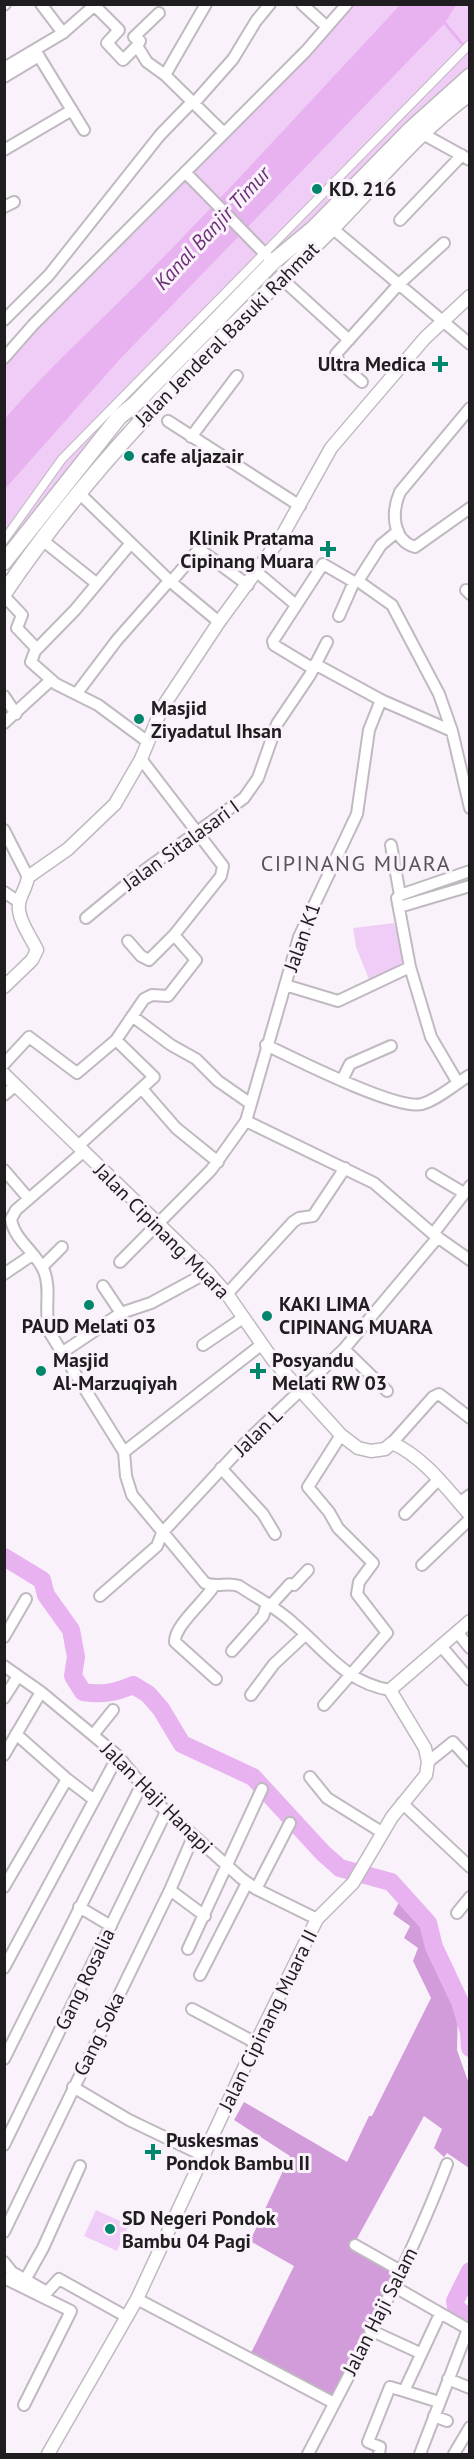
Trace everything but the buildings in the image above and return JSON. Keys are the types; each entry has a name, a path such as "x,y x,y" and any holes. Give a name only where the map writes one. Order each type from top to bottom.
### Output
{"main road":[{"name":"Jalan Jenderal Basuki Rahmat","path":"4,562 119,417 135,404 269,253 309,233 411,129 470,76"},
{"name":"Jalan Jenderal Basuki Rahmat","path":"4,595 41,539 122,440 423,134 470,93"}],"street":[{"path":"41,4 63,33"},
{"path":"165,75 206,4"},
{"path":"4,321 49,275 160,135 233,59 256,21 270,4"},
{"path":"302,4 327,27"},
{"path":"4,358 33,325 187,174 327,27 346,4"},
{"path":"4,77 96,5 119,30 107,43 123,60 140,41 134,37 159,13"},
{"path":"4,540 62,459 269,253 469,45"},
{"path":"137,46 147,62 165,75 224,133"},
{"path":"4,68 37,53"},
{"path":"37,53 84,130"},
{"path":"4,150 72,110"},
{"path":"400,220 466,157 423,134"},
{"path":"187,174 269,253"},
{"path":"332,228 470,344"},
{"path":"362,382 336,358 399,284 444,243"},
{"path":"281,278 349,340"},
{"path":"28,877 68,849 115,804 141,759 162,708 219,622 258,573 300,506 331,448 379,389 443,320 470,296"},
{"path":"191,436 237,376"},
{"path":"470,408 400,492 394,506 393,516 398,531 409,546 415,547 470,508"},
{"path":"168,421 300,506"},
{"path":"78,492 170,581 219,622"},
{"path":"339,616 356,582 381,545 398,531"},
{"path":"41,539 96,583"},
{"path":"131,543 75,610 37,649 31,662 51,680 77,693 148,742"},
{"path":"77,693 133,620 199,549 248,585"},
{"path":"452,731 381,700 274,645 273,641 323,564 392,605 439,694 452,731 470,808"},
{"path":"258,573 296,605"},
{"path":"4,595 22,615 16,628 37,649"},
{"name":"Jalan Sitalasari I","path":"86,918 244,798 252,789 277,723 327,642"},
{"path":"4,723 51,680"},
{"path":"4,696 16,714"},
{"name":"Jalan K1","path":"120,1262 218,1162 246,1121 266,1045 309,912 357,814 369,730 381,700"},
{"path":"128,941 141,956 149,960 177,932 223,871 223,866 195,833 141,759"},
{"path":"4,830 28,877 27,887 19,902 19,913 37,950 32,960 4,987"},
{"path":"391,845 400,895 397,898 410,967 431,1037 458,1083"},
{"path":"400,895 470,871"},
{"path":"399,907 470,886"},
{"path":"4,892 19,902"},
{"path":"4,1064 29,1037 77,1073 116,1040 149,996 168,996 196,960 177,932"},
{"path":"285,985 338,1001 410,967"},
{"path":"132,1016 196,1059 218,1081 251,1104"},
{"path":"116,1040 152,1073 152,1081 8,1219 42,1267 46,1281 47,1323 124,1452 126,1476 132,1495 200,1578 213,1586 232,1584 240,1586 269,1605 348,1674 380,1688 390,1689 470,1621"},
{"path":"266,1045 342,1080 412,1105 428,1101 470,1076"},
{"path":"342,1080 350,1064 391,1046"},
{"name":"Jalan Cipinang Muara","path":"4,1074 208,1272 227,1294 261,1346 341,1436 358,1448 371,1451 385,1449 393,1443"},
{"path":"4,1095 15,1086"},
{"path":"143,1090 176,1128 218,1162"},
{"path":"246,1121 285,1143 374,1183 436,1236 470,1260"},
{"path":"227,1294 292,1222 299,1218 313,1216 345,1168"},
{"path":"4,1170 29,1199"},
{"path":"432,1174 467,1190"},
{"name":"Jalan L","path":"100,1596 157,1546 162,1533 222,1468 344,1350 436,1236 467,1190"},
{"path":"42,1267 62,1247"},
{"path":"4,1274 32,1255"},
{"path":"63,1352 121,1313 151,1303 208,1272"},
{"path":"103,1286 121,1313"},
{"path":"203,1345 243,1318"},
{"path":"124,1452 261,1346"},
{"path":"344,1350 387,1391"},
{"path":"422,1565 470,1517 420,1460 393,1443 425,1404 439,1394 470,1418"},
{"path":"324,1705 348,1674 387,1633 357,1594 359,1582 374,1565 338,1528 329,1512 308,1487 341,1436"},
{"path":"222,1468 263,1514 275,1533"},
{"path":"405,1514 438,1480"},
{"path":"459,1503 470,1495"},
{"path":"232,1652 263,1616 269,1605 290,1584 294,1585 308,1570"},
{"path":"213,1586 206,1599 178,1630 174,1639 216,1679"},
{"path":"4,1637 26,1599"},
{"path":"458,1632 470,1648"},
{"path":"251,1695 274,1664 305,1635"},
{"path":"441,1646 470,1680"},
{"name":"Jalan Haji Hanapi","path":"4,1666 41,1692 118,1756 141,1786 166,1812 227,1867 252,1886 317,1919"},
{"path":"4,1698 18,1676"},
{"path":"310,1777 327,1798 383,1833 402,1803 426,1775 428,1762 425,1748 390,1689"},
{"path":"4,1755 41,1692"},
{"path":"93,1735 113,1710"},
{"path":"16,1734 93,1799"},
{"path":"428,1762 453,1742 470,1761"},
{"path":"4,1968 118,1756"},
{"path":"4,1887 7,1874 67,1779"},
{"path":"4,2059 141,1786"},
{"path":"188,1949 262,1789"},
{"path":"402,1803 470,1868"},
{"name":"Gang Rosalia","path":"4,2145 166,1812"},
{"path":"200,1976 290,1823"},
{"name":"Jalan Cipinang Muara II","path":"48,2454 137,2299 256,2043 317,1919 353,1883 383,1833"},
{"name":"Gang Soka","path":"4,2232 170,1890 193,1837"},
{"path":"170,1890 205,1916"},
{"path":"457,1913 470,1897"},
{"path":"79,1907 111,1926"},
{"path":"192,2009 256,2043"},
{"path":"74,2087 129,2120 204,2156"},
{"name":"Jalan Haji Salam","path":"308,2454 429,2212 447,2164"},
{"path":"25,2280 43,2248 80,2166"},
{"path":"355,2245 400,2271"},
{"path":"4,2262 12,2272 47,2292 58,2279 126,2317"},
{"path":"4,2278 70,2311 24,2405"},
{"path":"393,2286 468,2329 420,2454"},
{"path":"137,2299 334,2403"},
{"path":"404,2391 440,2314"},
{"path":"370,2330 420,2353"},
{"path":"448,2379 470,2388"},
{"path":"379,2454 380,2447 368,2442 391,2386 439,2402"},
{"path":"434,2416 447,2421"},
{"path":"454,2454 470,2427"}],"shaded area":[{"path":"347,5 469,5 469,44 466,49 469,54 469,76 135,404 5,562 5,358"},
{"path":"394,923 405,965 370,982 356,947 353,928"},
{"path":"400,1900 425,1924 458,2004 457,2050 469,2084 469,2168 447,2153 444,2157 434,2148 442,2129 424,2116 354,2244 399,2272 333,2400 249,2357 294,2266 250,2241 290,2156 234,2120 244,2102 347,2162 431,1998 413,1961 418,1948 404,1938 410,1926 393,1914"},
{"path":"96,2210 129,2225 117,2251 84,2236"}],"water":[{"name":"Kanal Banjir Timur","path":"400,5 456,5 445,23 121,358 5,489 5,419 9,414 182,238"}],"waterway":[{"path":"442,20 470,53"},
{"path":"4,1557 42,1580 46,1595 71,1630 76,1657 73,1676 83,1692 108,1693 133,1685 148,1694 161,1709 182,1744 253,1777 323,1853 340,1868 391,1882 428,1923 434,1947 460,2002 469,2032 470,2048"},
{"path":"470,2271 455,2301 456,2307 470,2320"}],"place":[{"name":"KD. 216","path":"317,189"},
{"name":"Ultra Medica","path":"440,364"},
{"name":"cafe aljazair","path":"129,456"},
{"name":"Klinik Pratama Cipinang Muara","path":"328,549"},
{"name":"Masjid Ziyadatul Ihsan","path":"139,719"},
{"name":"PAUD Melati 03","path":"89,1305"},
{"name":"KAKI LIMA CIPINANG MUARA","path":"267,1316"},
{"name":"Masjid Al-Marzuqiyah","path":"41,1371"},
{"name":"Posyandu Melati RW 03","path":"258,1371"},
{"name":"Puskesmas Pondok Bambu II","path":"153,2152"},
{"name":"SD Negeri Pondok Bambu 04 Pagi","path":"110,2229"}],"district":[{"name":"CIPINANG MUARA","path":"356,863"}]}
